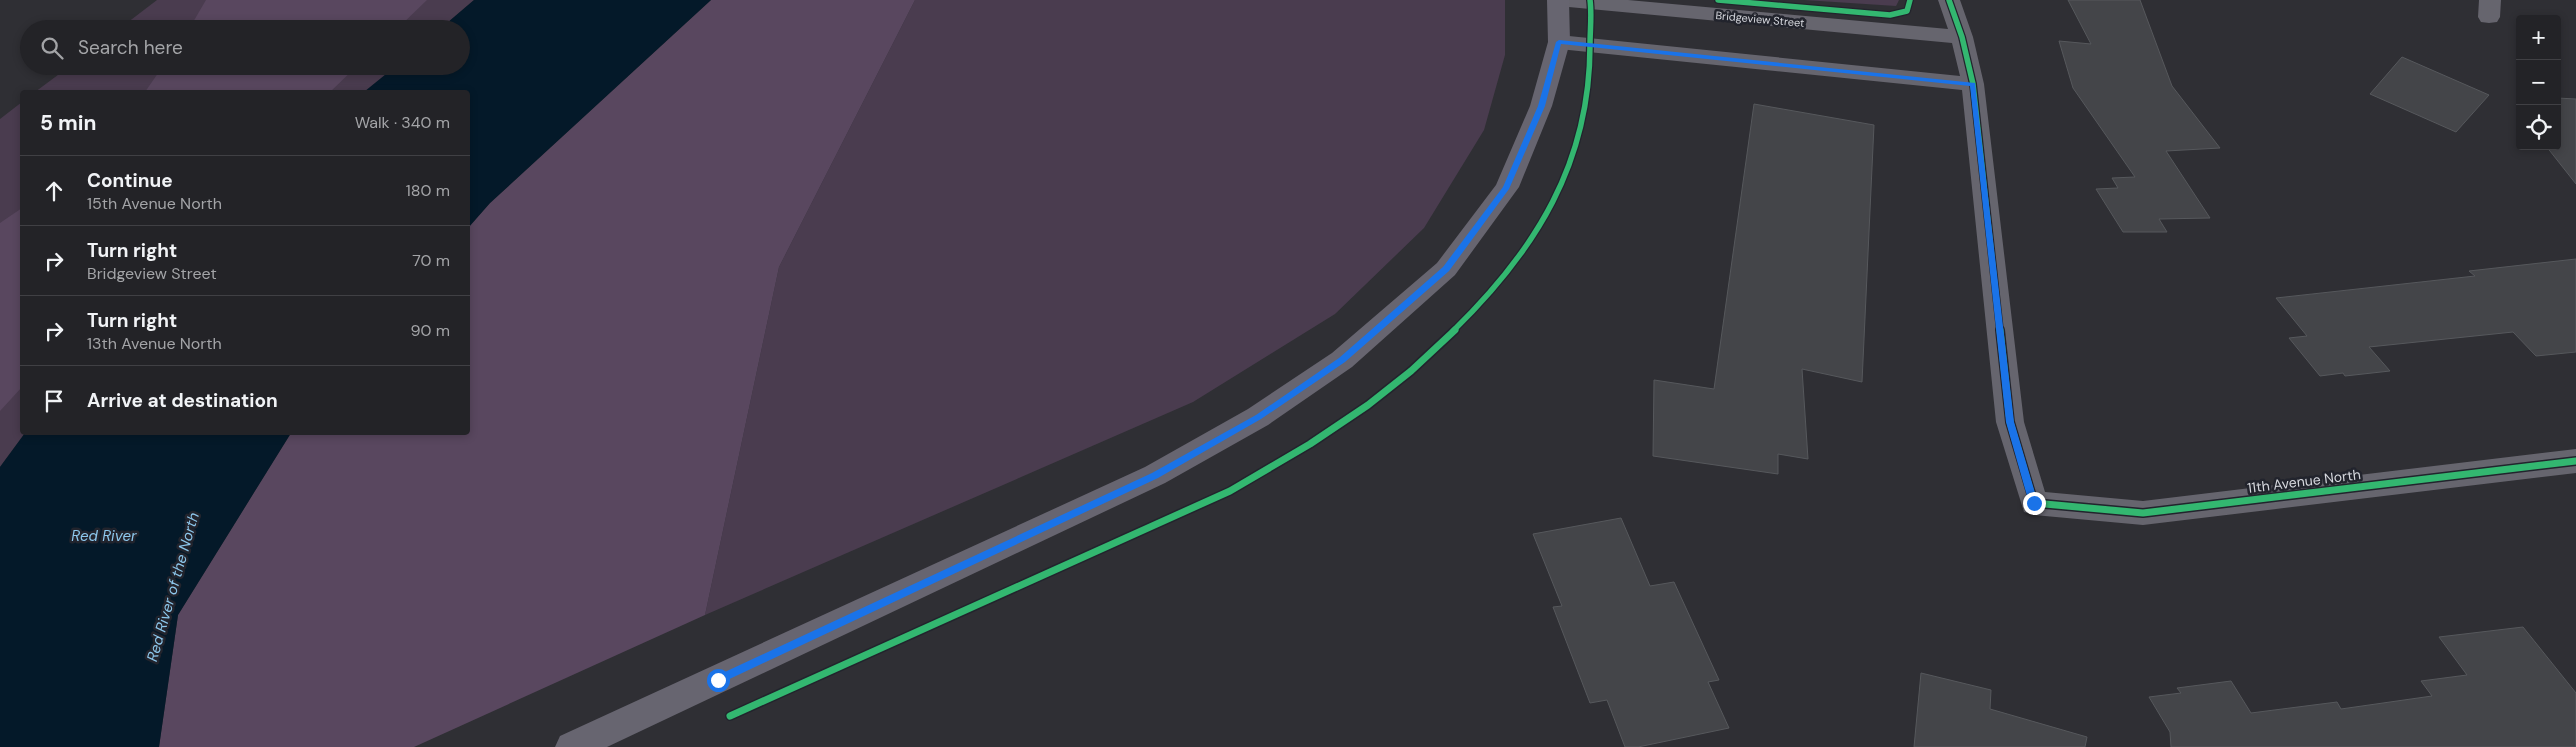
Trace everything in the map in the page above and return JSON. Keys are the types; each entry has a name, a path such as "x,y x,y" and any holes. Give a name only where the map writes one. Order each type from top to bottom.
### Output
{"main road":[{"path":"572,747 1155,476 1258,417 1342,360 1446,269 1507,187 1542,106 1559,42 1558,0"}],"street":[{"name":"Bridgeview Street","path":"1558,0 1962,37"},
{"path":"1559,42 1973,84 1962,37 1949,0"},
{"name":"11th Avenue North","path":"1973,84 2010,422 2034,503 2143,513 2576,461"}],"shaded area":[{"path":"157,0 474,0 451,20 131,20"},
{"path":"206,0 427,0 406,20 194,20"},
{"path":"711,0 915,0 779,267 705,615 414,747 159,747 178,615 290,435 470,435 470,226 490,203"},
{"path":"915,0 1505,0 1505,55 1484,130 1424,228 1335,314 1193,402 705,615 779,267"},
{"path":"1804,0 1899,0 1896,6"},
{"path":"58,75 385,75 366,90 38,90"},
{"path":"157,75 348,75 332,90 146,90"},
{"path":"20,104 20,435 24,435 0,467 0,119"},
{"path":"20,209 20,389 0,411 0,223"}],"water":[{"path":"474,0 711,0 490,203 470,226 470,90 366,90 385,75 470,75 470,20 451,20"},
{"name":"Red River","path":"24,435 290,435 178,615 159,747 0,747 0,467"}],"building":[{"path":"2068,0 2140,0 2172,86 2220,148 2166,151 2210,218 2159,219 2167,232 2123,232 2096,189 2118,188 2112,178 2135,177 2073,88 2059,41 2091,44"},
{"path":"2402,57 2489,95 2456,132 2370,94"},
{"path":"2561,98 2576,99 2576,184 2549,150 2561,150"},
{"path":"1754,104 1874,125 1862,382 1802,369 1808,459 1778,454 1778,474 1653,456 1654,380 1714,389"},
{"path":"2576,259 2576,352 2536,356 2513,332 2369,347 2390,371 2345,376 2343,373 2320,376 2289,338 2307,336 2276,298 2475,276 2469,271"},
{"path":"1621,518 1650,586 1674,582 1719,680 1708,682 1729,728 1638,747 1625,747 1607,700 1590,703 1553,607 1562,606 1533,534"},
{"path":"2523,627 2576,693 2576,747 2171,747 2170,732 2149,697 2181,693 2177,688 2231,681 2251,713 2337,702 2341,709 2432,696 2421,681 2467,675 2439,637"},
{"path":"1921,673 1991,690 1990,709 2087,737 2085,747 1914,747"}],"cycle path":[{"path":"730,716 1230,491 1330,432 1411,371 1458,327 1480,303 1521,252 1558,196 1578,140 1586,109 1590,78 1590,0"},
{"path":"1718,0 1890,15 1905,13 1909,8 1910,0"},
{"path":"1949,0 1962,37 1973,84 2010,422 2034,503 2143,513 2576,461"}],"route":[{"path":"718,680 1155,476 1258,417 1342,360 1446,269 1507,187 1542,106 1559,42 1973,84 2010,422 2034,503"}],"water label":[{"name":"Red River of the North","path":"173,587"}]}
